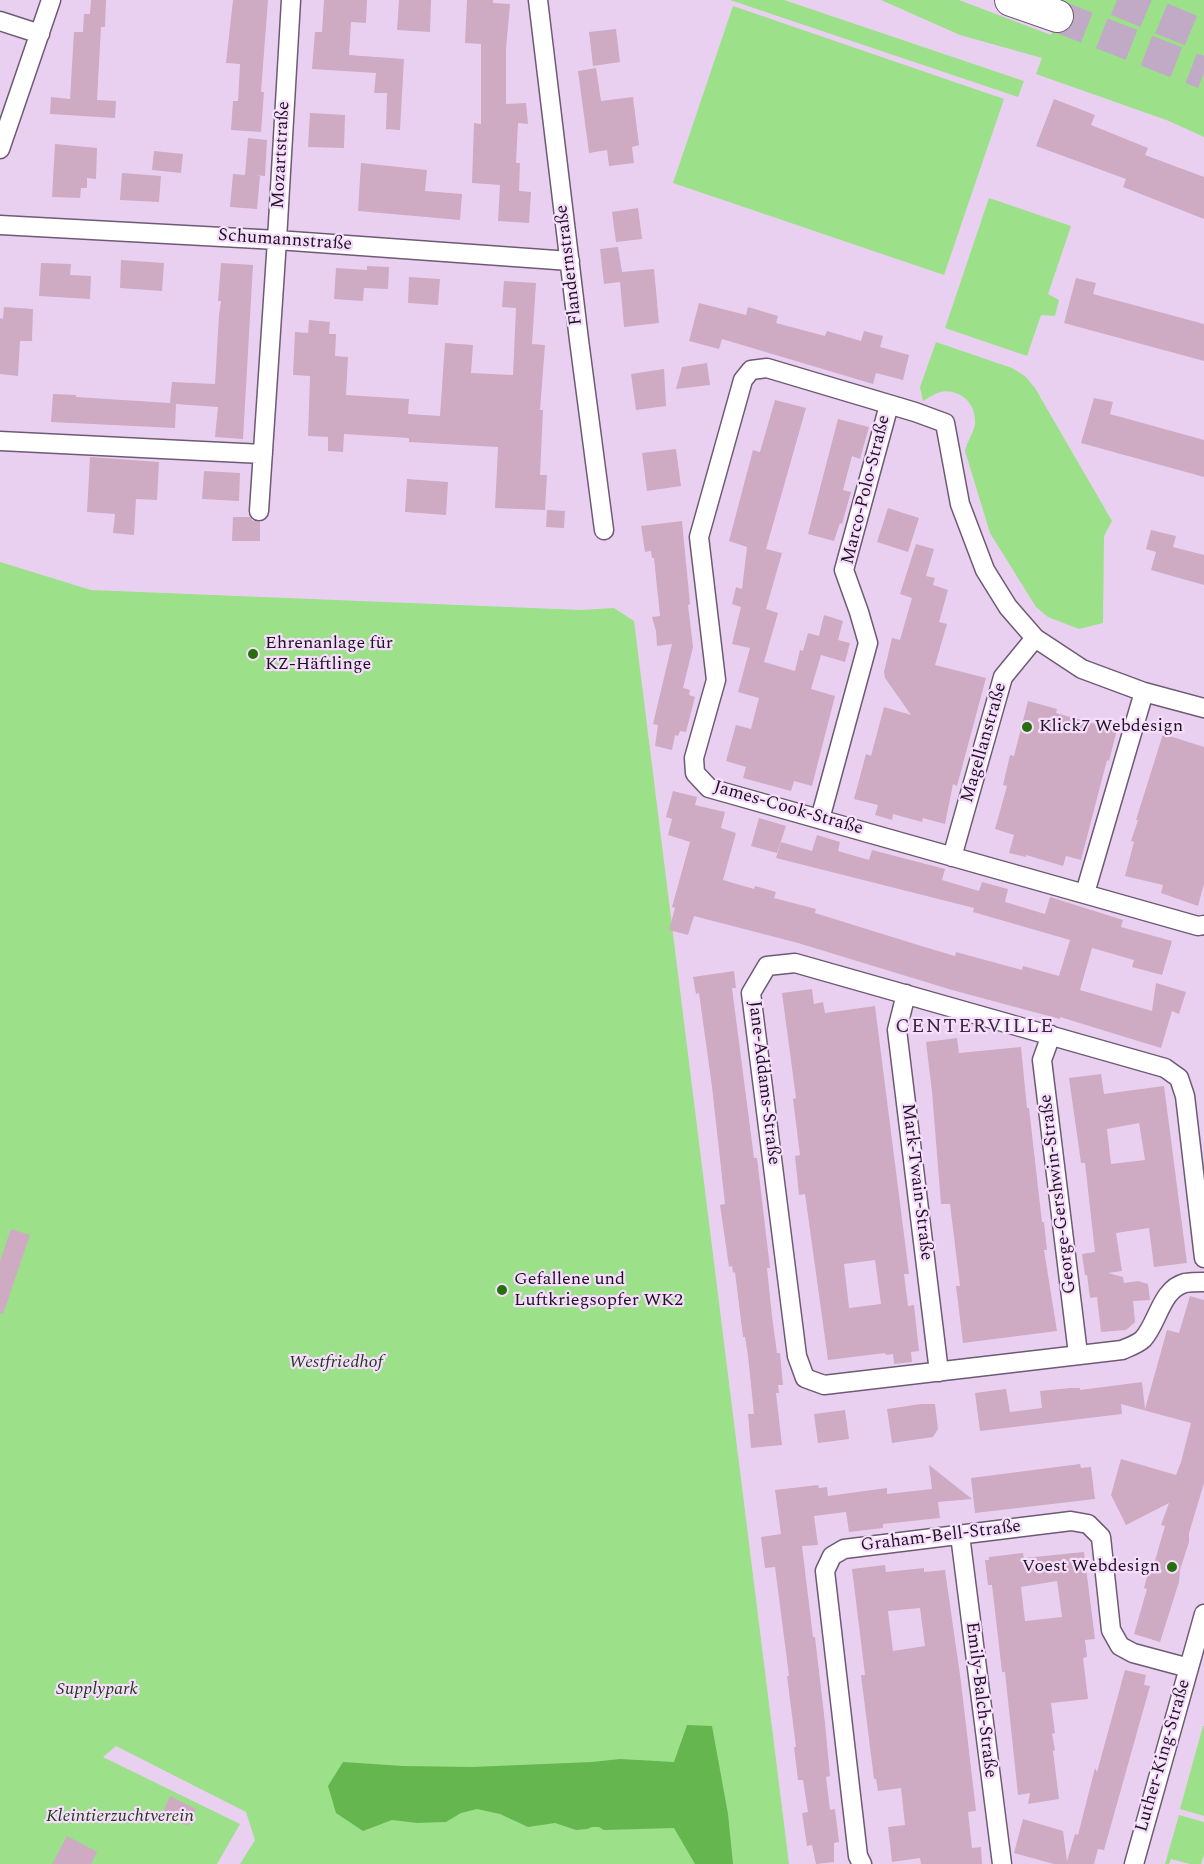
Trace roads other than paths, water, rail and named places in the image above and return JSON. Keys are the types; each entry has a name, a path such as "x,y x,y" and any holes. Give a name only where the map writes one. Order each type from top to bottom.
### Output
{"highway":[{"path":"1011,0 1058,16"}],"street":[{"path":"0,149 51,0"},
{"name":"Mozartstraße","path":"259,511 278,240 291,0"},
{"name":"Flandernstraße","path":"538,0 604,530"},
{"path":"0,21 40,34"},
{"name":"Schumannstraße","path":"0,225 278,240 570,261"},
{"name":"James-Cook-Straße","path":"1035,638 1008,607 985,570 960,504 945,423 915,411 767,368 751,370 743,380 699,537 716,680 694,758 695,773 709,788 1198,926 1204,925"},
{"name":"Marco-Polo-Straße","path":"820,819 867,643 844,570 889,405"},
{"path":"0,441 264,454"},
{"path":"1035,638 1082,669 1144,692 1204,708"},
{"name":"Magellanstraße","path":"952,857 1003,677 1035,638"},
{"path":"1085,893 1144,692"},
{"name":"Jane-Addams-Straße","path":"1204,1258 1185,1096 1179,1078 1165,1068 795,963 767,966 752,993 797,1356 805,1378 824,1385 1122,1350 1142,1341 1173,1290 1184,1283 1204,1282"},
{"name":"Mark-Twain-Straße","path":"906,994 897,1030 939,1372"},
{"name":"George-Gershwin-Straße","path":"1051,1035 1042,1060 1078,1354"},
{"name":"Graham-Bell-Straße","path":"862,1864 858,1856 825,1571 832,1556 844,1549 1071,1521 1088,1524 1101,1537 1112,1630 1120,1646 1133,1653 1189,1668"},
{"name":"Emily-Balch-Straße","path":"960,1535 1002,1864"},
{"name":"Luther-King-Straße","path":"1134,1864 1204,1614"}],"tunnel":[{"path":"1117,0 1204,36"},
{"path":"1057,16 1204,73"}],"place":[{"name":"Ehrenanlage für KZ-Häftlinge","path":"253,654"},
{"name":"Klick7 Webdesign","path":"1027,727"},
{"name":"Gefallene und Luftkriegsopfer WK2","path":"502,1290"},
{"name":"Voest Webdesign","path":"1172,1567"}],"district":[{"name":"CENTERVILLE","path":"975,1028"}],"park label":[{"name":"Westfriedhof","path":"336,1363"},
{"name":"Supplypark","path":"97,1690"},
{"name":"Kleintierzuchtverein","path":"120,1817"}]}
